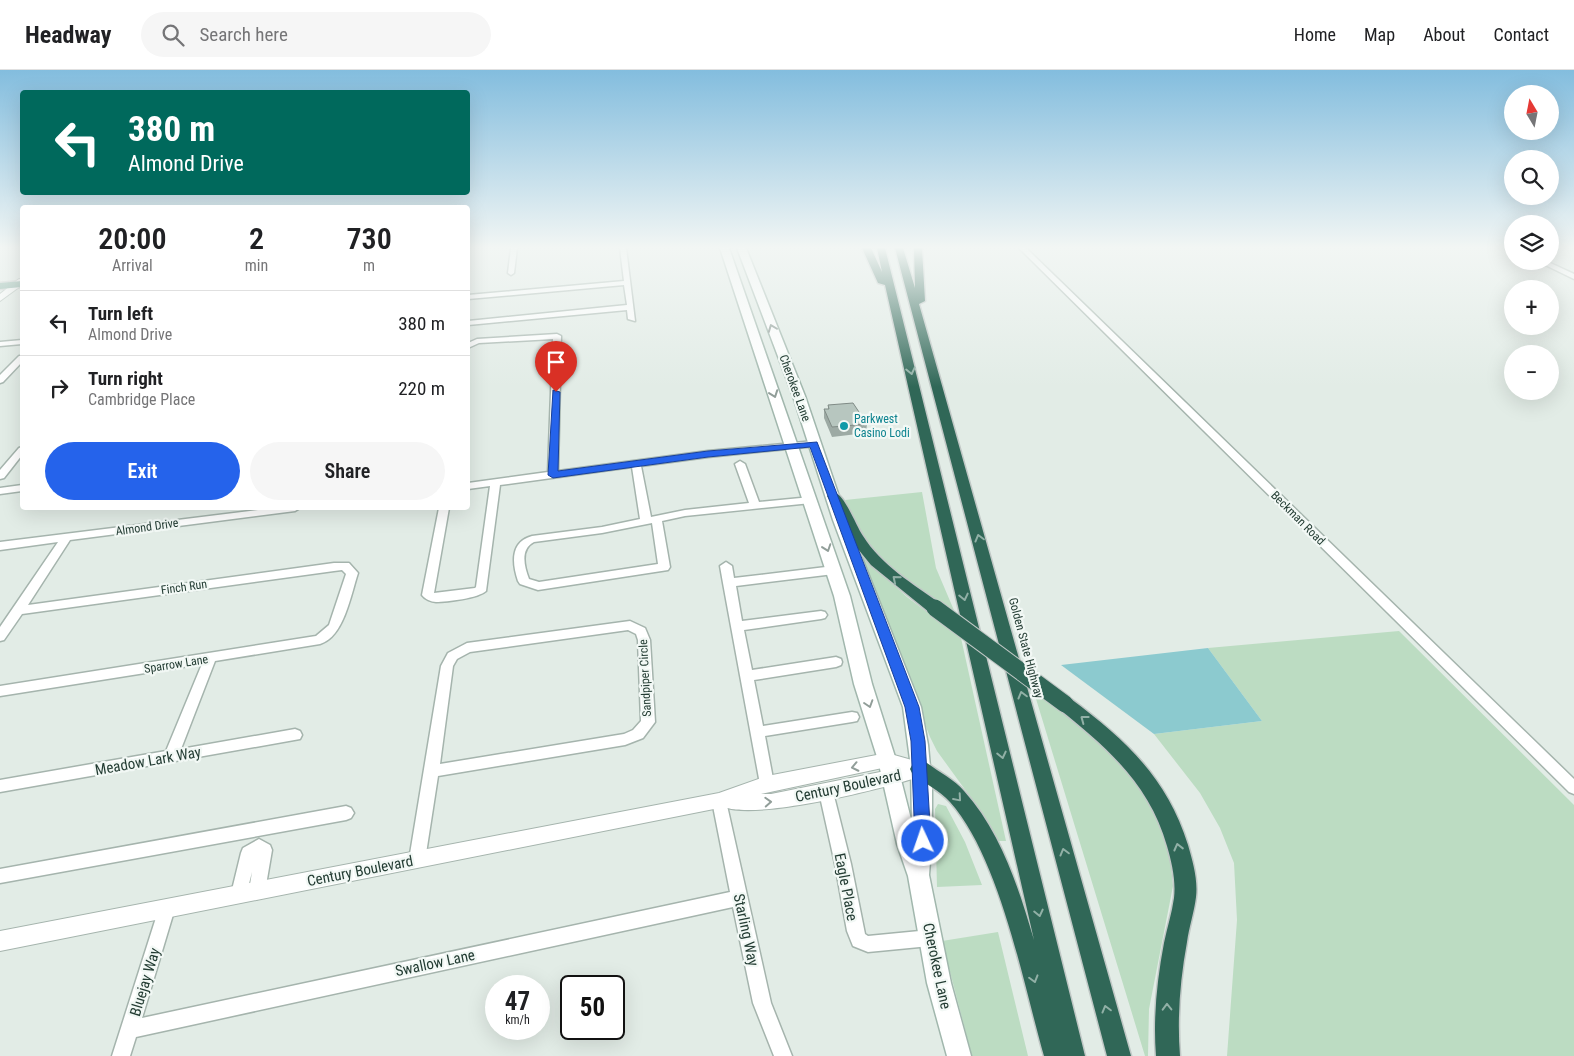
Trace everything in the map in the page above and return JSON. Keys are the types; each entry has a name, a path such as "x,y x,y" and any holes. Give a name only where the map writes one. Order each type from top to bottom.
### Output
{"highway":[{"path":"886,294 899,323"},
{"path":"892,294 1073,1056"},
{"name":"Golden State Highway","path":"912,294 1119,1056"},
{"path":"919,294 920,320"},
{"path":"834,496 856,537 870,556 902,584 1065,704 1113,742 1147,779 1163,805 1177,840 1185,872 1185,898 1174,950 1167,997 1168,1056"},
{"path":"920,769 956,794 976,821 990,845 1014,909 1056,1056"}],"main road":[{"name":"Cherokee Lane","path":"740,294 834,570 862,684 887,760 907,844 919,876 939,983 959,1056"},
{"name":"Cherokee Lane","path":"758,294 801,403 834,496 840,520 912,707 916,722 920,769 923,841 919,876"},
{"path":"742,299 760,298"}],"street":[{"path":"470,297 500,294"},
{"path":"629,294 632,319"},
{"name":"Beckman Road","path":"1069,294 1574,788"},
{"path":"470,323 630,307"},
{"path":"470,345 477,341 557,336 553,475"},
{"path":"0,344 20,342"},
{"path":"1,379 20,360"},
{"path":"470,486 636,464 814,444"},
{"path":"0,476 20,452"},
{"path":"636,464 651,520 664,567 538,586 530,585 524,581 520,571 520,547 525,541 651,520 811,500"},
{"path":"740,464 755,506"},
{"path":"444,510 428,595 435,598 478,592 482,588 495,482"},
{"path":"0,490 20,488"},
{"name":"Almond Drive","path":"0,546 263,510"},
{"path":"0,637 66,538"},
{"name":"Finch Run","path":"19,610 334,566 350,569"},
{"path":"726,566 767,784"},
{"name":"Sparrow Lane","path":"0,691 320,640 330,633 338,615 352,573 350,569"},
{"path":"729,583 834,570"},
{"path":"738,626 821,615"},
{"name":"Sandpiper Circle","path":"417,860 432,771 446,666 452,656 467,648 611,628 630,626 642,631 648,722 638,734 625,739 432,771"},
{"path":"171,756 210,659"},
{"path":"747,676 836,662"},
{"path":"758,732 852,718"},
{"name":"Meadow Lark Way","path":"2,789 171,756 295,735"},
{"name":"Century Boulevard","path":"0,941 719,801 767,784 887,760 920,769"},
{"name":"Century Boulevard","path":"719,801 771,802 891,778 920,769"},
{"name":"Eagle Place","path":"826,792 843,864 854,931 859,940 868,944 930,938"},
{"name":"Starling Way","path":"719,801 762,1003 783,1056"},
{"path":"0,876 346,813"},
{"path":"248,893 264,850 259,846 263,828"},
{"name":"Swallow Lane","path":"131,1028 739,898"},
{"name":"Bluejay Way","path":"121,1056 167,908"}],"green space":[{"path":"922,492 936,568 956,615 904,578 878,556 860,532 845,500"},
{"path":"864,558 907,597 961,638 1006,841 994,841 974,802 937,751 861,559"},
{"path":"1399,631 1574,805 1574,1056 1227,1056 1237,920 1234,863 1220,828 1200,793 1154,734 1262,721 1208,648"},
{"path":"1033,689 1059,705 1124,761 1160,816 1169,847 1173,886 1149,1009 1148,1056 1145,1056"},
{"path":"938,804 946,806 965,842 982,885 937,887 935,809"},
{"path":"998,932 1028,1056 972,1056 942,941"}],"water":[{"path":"1208,648 1262,721 1154,734 1061,665"}],"building":[{"path":"853,403 867,424 832,427 824,409 829,409 828,405"}],"place":[{"name":"Parkwest Casino Lodi","path":"844,426"}],"route":[{"path":"556,392 553,475 708,454 814,444 834,496 840,520 912,707 918,741 923,841"}]}
